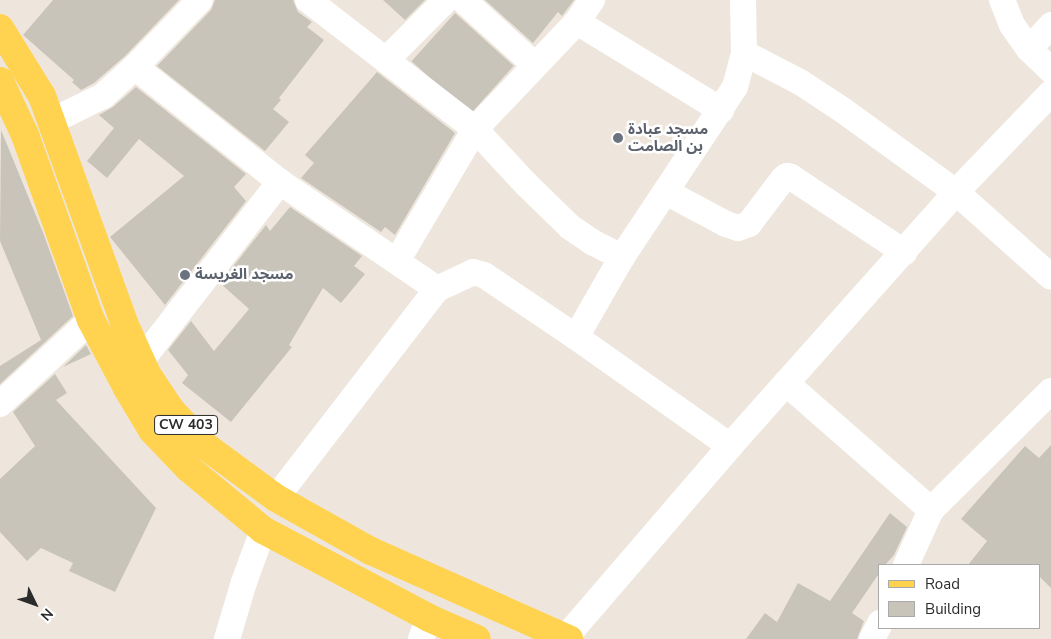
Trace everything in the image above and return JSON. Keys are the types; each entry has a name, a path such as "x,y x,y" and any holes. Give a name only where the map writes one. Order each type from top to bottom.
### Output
{"main road":[{"name":"CW 403","path":"0,28 30,74 52,121 124,323 147,374 171,410 204,446 276,498 371,552 568,638"},
{"name":"CW 403","path":"0,82 25,135 91,320 152,430 188,468 263,530 425,629 477,639"}],"street":[{"path":"52,121 103,96 135,67 200,0"},
{"path":"308,0 476,129 526,184 570,226 592,242 622,257"},
{"path":"386,60 446,0"},
{"path":"463,0 535,66"},
{"path":"396,261 476,129 577,22 592,0"},
{"path":"576,336 622,257 735,87 744,53 743,0"},
{"path":"1002,0 1012,25 1030,49 1051,70"},
{"path":"577,22 721,110"},
{"path":"1030,49 1051,26"},
{"path":"744,53 800,82 844,110 956,192 1051,277"},
{"path":"135,67 280,182 437,289"},
{"path":"568,638 730,446 956,192 1051,93"},
{"path":"666,192 726,224 738,228 748,224 786,176 791,177 904,252"},
{"path":"141,361 280,182"},
{"path":"276,498 437,289 473,272 484,275 576,336 730,446"},
{"path":"0,404 91,320"},
{"path":"786,383 931,510"},
{"path":"906,564 931,510 1049,397"},
{"path":"227,639 244,582 263,530"},
{"path":"872,639 878,627"}],"building":[{"path":"53,0 179,0 125,56 94,83 81,90 72,82 74,80 23,35"},
{"path":"215,0 293,0 298,12 312,22 307,27 324,40 279,98 281,100 273,109 289,122 265,151 157,66 211,10"},
{"path":"383,0 425,0 405,20"},
{"path":"485,0 574,0 562,16 558,12 533,43"},
{"path":"455,13 514,66 470,114 412,61"},
{"path":"377,72 455,133 395,235 385,227 381,232 301,178 314,163 305,155"},
{"name":"مسجد الغريسة","path":"136,87 246,174 234,187 246,201 165,305 110,237 184,176 139,139 107,178 87,161 114,128 99,115 113,107"},
{"path":"1,130 44,235 73,316 0,384 0,366 41,340 0,241"},
{"path":"290,207 362,256 354,266 365,274 341,303 323,288 289,345 292,347 231,422 182,383 188,375 168,350 191,321 214,351 249,309 220,283 266,225 270,231"},
{"path":"86,345 91,354 63,367"},
{"path":"55,374 67,393 56,400 156,508 115,592 69,571 73,563 41,548 27,561 0,532 0,479 35,446 13,412"},
{"path":"1051,445 1051,588 1041,578 1041,564 969,564 987,541 961,519 1025,446 1039,458"},
{"path":"890,513 907,527 894,555 886,564 878,564 878,575 852,613 864,621 857,639 746,639 765,613 777,622 798,583 830,601"}],"place":[{"name":"مسجد عبادة بن الصامت","path":"618,138"},
{"name":"مسجد الغريسة","path":"185,275"}]}
